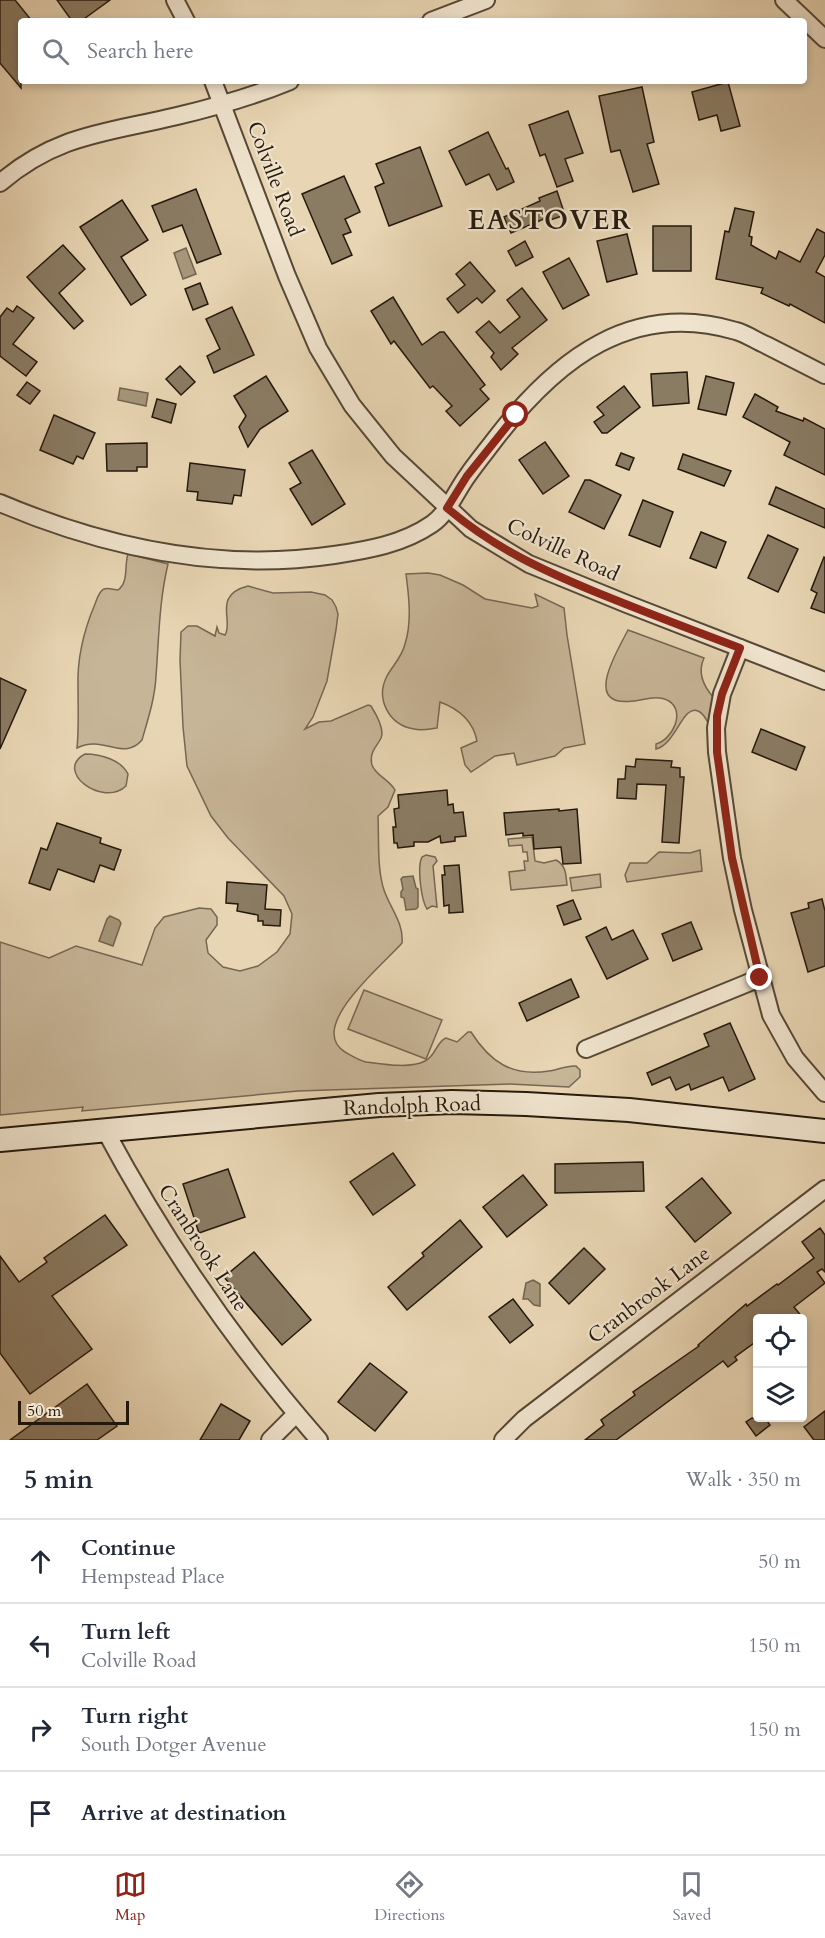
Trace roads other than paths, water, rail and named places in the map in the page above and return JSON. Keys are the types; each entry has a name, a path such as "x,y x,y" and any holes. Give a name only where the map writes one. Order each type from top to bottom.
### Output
{"main road":[{"name":"Randolph Road","path":"0,1140 379,1105 452,1102 629,1110 825,1131"}],"street":[{"path":"175,0 184,18"},
{"path":"439,18 486,0"},
{"path":"784,0 803,18"},
{"path":"807,22 825,39"},
{"name":"Colville Road","path":"214,84 287,276 329,368 365,423 393,456 471,529 529,564 825,681"},
{"path":"0,183 40,154 65,143 222,104 281,84"},
{"path":"0,503 67,530 146,550 223,560 258,562 364,550 390,544 437,520 495,440 540,389 568,362 583,352 625,332 668,323 708,325 738,332 825,375"},
{"path":"740,648 722,694 717,716 717,752 732,858 771,1015 795,1058 825,1093"},
{"path":"586,1049 760,978"},
{"name":"Cranbrook Lane","path":"105,1130 151,1212 192,1278 239,1343 319,1440"},
{"name":"Cranbrook Lane","path":"503,1440 524,1419 825,1189"},
{"path":"270,1440 296,1414"}],"district":[{"name":"EASTOVER","path":"550,220"}]}
